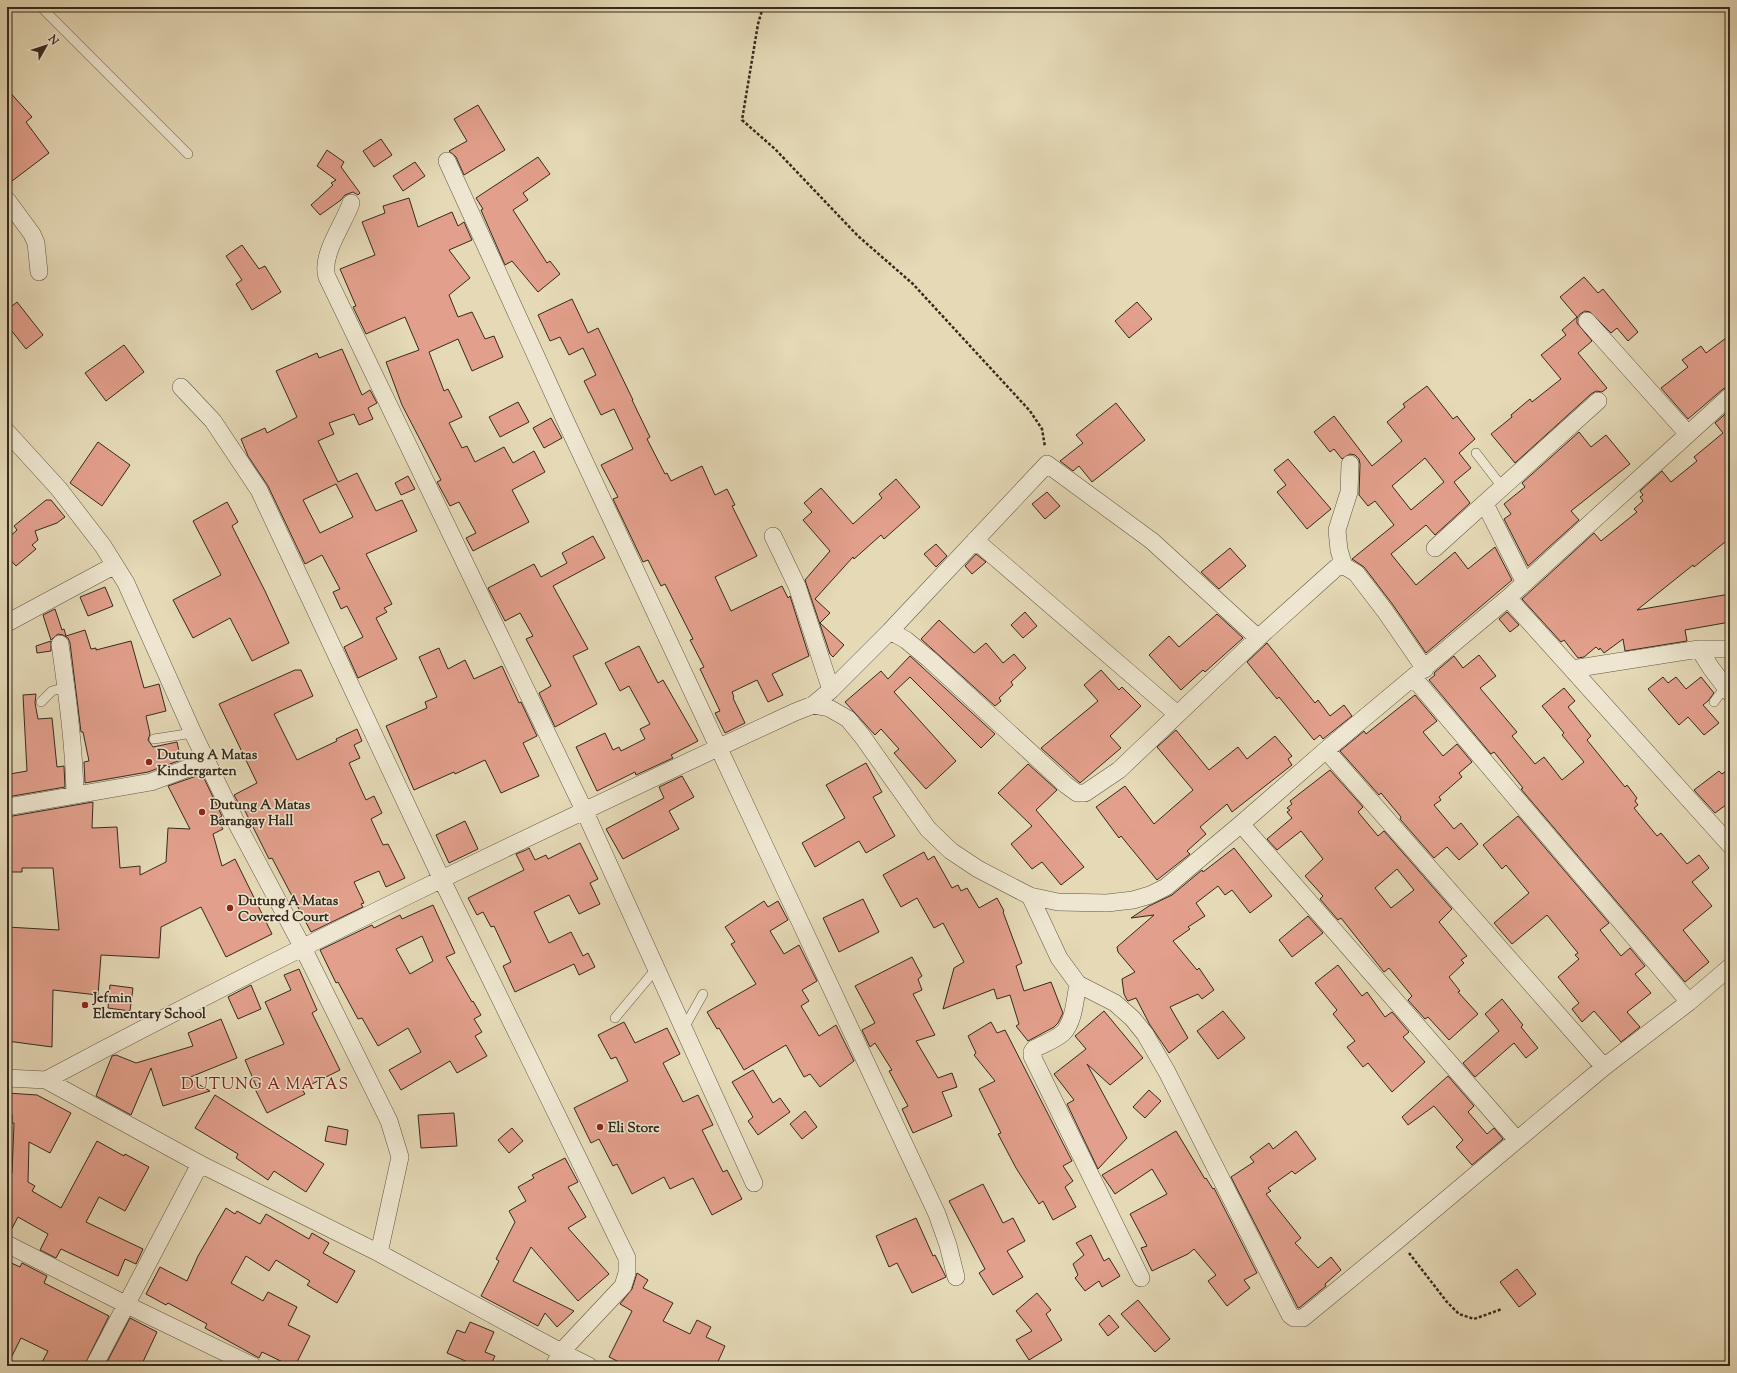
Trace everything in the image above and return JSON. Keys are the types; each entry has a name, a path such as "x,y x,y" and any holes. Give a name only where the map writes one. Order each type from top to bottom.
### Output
{"street":[{"path":"447,161 567,424 937,1214 948,1245 956,1277"},
{"path":"7,200 32,234 36,243 39,272"},
{"path":"351,203 328,255 324,270 584,810 754,1183"},
{"path":"1586,321 1688,434"},
{"path":"181,387 213,421 259,490 442,880 627,1258 628,1273 623,1286 557,1359"},
{"path":"813,705 829,708 848,719 862,736 928,829 951,852 978,869 1030,896 1058,902 1107,903 1133,900 1166,887 1242,824 1326,750 1526,583 1730,396"},
{"path":"1435,548 1598,401"},
{"path":"7,432 59,489 103,546 126,583 237,824 303,948 389,1121 400,1157 379,1253"},
{"path":"46,1080 165,1016 584,810 813,705 831,690 890,631 1046,464 1152,541 1258,638"},
{"path":"1344,566 1339,550 1337,530 1349,492 1350,464"},
{"path":"1485,504 1526,583"},
{"path":"773,536 797,586 831,690"},
{"path":"975,540 1177,714"},
{"path":"7,623 115,565"},
{"path":"890,631 906,640 929,659 1066,785 1077,793 1086,793 1119,770 1258,638 1337,567 1344,566 1356,573 1385,611 1419,673 1689,1002"},
{"path":"1508,598 1730,845"},
{"path":"60,644 74,763 75,795"},
{"path":"1572,669 1699,649 1730,649"},
{"path":"1699,649 1727,690"},
{"path":"1326,750 1604,1067"},
{"path":"7,807 150,782 207,761"},
{"path":"1242,824 1517,1140"},
{"path":"1030,896 1059,958 1078,984 1115,1003 1132,1018 1145,1034 1185,1108 1290,1315 1294,1318 1303,1318 1604,1067 1689,1002 1730,967"},
{"path":"1078,984 1069,1024 1063,1033 1034,1049 1032,1056 1141,1278"},
{"path":"7,1078 46,1080 200,1164 379,1253 557,1359 589,1366"},
{"path":"94,1366 200,1164"},
{"path":"7,1244 127,1305 253,1366"}],"lane":[{"path":"41,7 188,154"},
{"path":"1476,453 1503,488"},
{"path":"41,702 52,691 66,687"},
{"path":"1714,702 1727,690"},
{"path":"154,739 194,733"},
{"path":"616,1018 656,969"},
{"path":"684,1028 703,994"}],"path":[{"path":"763,7 758,24 742,120 775,149 858,236 913,284 1030,411 1042,429 1046,464"},
{"path":"1398,1240 1447,1302 1459,1314 1474,1319 1502,1309"}],"building":[{"path":"7,89 32,117 26,122 49,153 12,181 7,174"},
{"path":"478,105 505,150 464,175 456,157 449,151 467,141 454,119"},
{"path":"381,139 392,155 374,167 363,151"},
{"path":"327,150 344,162 341,167 360,193 358,195 353,192 345,195 341,200 320,215 311,205 333,185 331,183 336,180 317,166"},
{"path":"538,157 550,174 523,193 528,200 513,210 547,263 550,261 560,274 538,292 512,261 505,265 481,210 483,209 476,198"},
{"path":"415,162 425,176 403,191 393,176"},
{"path":"409,198 418,227 452,212 458,226 464,222 472,240 449,250 470,278 449,295 458,317 472,312 485,339 494,336 503,357 472,371 458,339 429,352 444,391 448,389 462,417 449,423 462,448 467,446 475,462 504,447 513,463 534,451 545,472 512,490 529,522 473,551 466,538 476,533 459,502 450,506 437,482 441,480 402,405 386,362 419,350 405,317 366,334 353,307 356,306 340,269 375,255 362,222 385,213 383,206"},
{"path":"242,245 259,269 265,266 281,292 252,310 236,284 242,280 226,256"},
{"path":"1584,277 1598,293 1603,289 1638,332 1628,341 1617,328 1611,333 1590,312 1585,311 1580,314 1577,318 1577,323 1592,341 1578,353 1607,388 1602,392 1596,391 1591,394 1515,463 1491,434 1512,417 1511,415 1530,399 1532,402 1561,379 1541,355 1566,335 1562,330 1577,317 1560,297"},
{"path":"572,299 588,333 598,328 650,437 647,439 665,474 667,473 671,481 702,466 715,495 727,489 735,505 732,506 757,556 715,577 731,611 782,586 788,598 790,596 809,656 772,674 783,695 768,702 757,680 732,692 733,698 745,723 725,733 715,713 720,711 700,669 704,667 690,640 693,639 665,584 661,586 648,560 643,562 613,499 618,497 601,465 633,449 614,409 601,415 584,381 596,375 583,348 569,355 560,337 550,341 538,315"},
{"path":"17,302 43,335 26,349 7,325 7,310"},
{"path":"1137,302 1152,319 1129,338 1115,321"},
{"path":"1730,335 1730,386 1723,389 1688,419 1661,388 1688,367 1682,360 1701,346 1706,353"},
{"path":"124,345 144,372 106,401 85,373"},
{"path":"342,349 362,395 370,390 377,403 368,408 373,419 359,425 354,414 329,423 334,434 318,441 338,482 357,473 376,511 402,500 417,531 366,554 392,604 384,608 387,612 376,618 397,659 358,678 344,647 363,637 347,606 341,609 333,592 340,589 322,555 305,564 268,486 248,456 241,439 265,428 267,433 297,417 276,371 317,353 319,358","holes":["336,484 353,517 320,533 303,500"]},
{"path":"1427,386 1453,419 1457,416 1475,439 1459,453 1471,468 1454,482 1470,503 1435,535 1426,525 1391,554 1416,585 1455,552 1468,569 1495,547 1512,580 1426,653 1393,605 1364,567 1352,559 1394,525 1375,501 1368,506 1359,495 1359,459 1355,455 1350,454 1342,459 1334,449 1330,452 1314,432 1334,416 1372,466 1402,441 1387,422 1405,407 1403,404","holes":["1425,458 1444,482 1411,510 1392,486"]},
{"path":"518,402 529,422 500,437 489,417"},
{"path":"1116,403 1145,440 1092,482 1079,466 1073,471 1060,461 1083,443 1076,435"},
{"path":"1730,410 1730,538 1694,567 1693,565 1637,610 1730,594 1730,622 1685,630 1687,641 1625,651 1623,639 1604,653 1600,648 1599,650 1596,647 1584,657 1578,658 1564,640 1561,642 1522,599 1594,533 1601,541 1637,512 1634,509 1643,501 1640,497 1643,495 1640,491 1662,471 1671,482 1697,461 1694,457 1723,433 1715,423"},
{"path":"551,418 562,438 544,448 533,428"},
{"path":"1579,432 1591,447 1606,435 1630,464 1571,511 1579,520 1528,566 1504,519 1511,514 1504,504 1525,487 1522,483"},
{"path":"98,442 130,465 102,506 70,483"},
{"path":"1288,459 1331,509 1307,529 1277,492 1286,485 1274,470"},
{"path":"408,476 415,489 401,495 395,483"},
{"path":"896,479 920,507 884,539 881,535 854,559 853,557 815,599 830,613 820,623 844,645 833,657 830,654 805,580 830,551 803,520 812,512 804,503 821,488 853,524 882,498 879,494"},
{"path":"1047,492 1060,506 1045,519 1032,504"},
{"path":"46,500 51,500 65,517 57,523 35,531 38,540 32,545 36,549 16,566 7,556 7,539 17,530 14,526"},
{"path":"227,502 238,522 232,526 289,643 252,661 230,618 193,638 173,600 221,575 193,521"},
{"path":"593,536 605,558 553,586 588,649 573,656 597,704 555,727 539,693 551,686 526,639 533,636 520,613 505,621 488,588 534,564 541,577 567,563 562,553"},
{"path":"936,544 947,556 936,567 924,554"},
{"path":"1230,548 1246,566 1219,589 1201,572"},
{"path":"976,554 986,562 972,574 965,566"},
{"path":"105,587 113,606 88,616 80,597"},
{"path":"55,609 62,630 64,629 66,636 85,630 91,649 96,648 96,650 131,641 144,688 159,684 166,711 146,716 150,734 148,740 153,747 177,742 181,760 148,772 85,783 84,762 89,761 83,732 81,732 70,643 68,638 58,634 51,640 43,615"},
{"path":"1025,612 1037,626 1023,638 1011,625"},
{"path":"1507,612 1519,625 1510,632 1499,619"},
{"path":"1217,614 1243,638 1205,672 1203,670 1181,690 1149,655 1169,636 1179,647"},
{"path":"939,620 974,653 986,643 1003,663 1014,654 1026,668 1011,682 1013,685 999,698 1001,701 995,706 921,639"},
{"path":"51,641 51,651 37,653 36,646"},
{"path":"1267,643 1315,703 1318,700 1330,716 1344,705 1352,716 1323,739 1320,735 1314,740 1279,697 1277,699 1247,662"},
{"path":"639,646 658,683 663,680 698,741 671,755 673,758 636,775 635,772 597,791 576,747 605,733 613,750 619,747 621,751 645,739 640,729 650,724 629,686 620,691 605,663"},
{"path":"439,648 448,669 465,660 474,679 502,666 519,703 521,702 537,736 523,743 539,776 501,793 485,760 455,774 454,772 414,790 386,726 427,708 425,702 437,697 419,657"},
{"path":"1479,655 1496,676 1480,688 1517,732 1512,736 1535,764 1544,757 1562,780 1584,762 1562,735 1564,733 1542,706 1564,688 1575,701 1568,707 1591,736 1587,740 1625,787 1627,785 1637,798 1635,801 1638,805 1634,808 1657,836 1661,833 1687,864 1699,855 1709,868 1692,882 1712,906 1683,930 1709,962 1685,982 1521,789 1523,788 1494,752 1491,754 1429,680 1435,675 1434,673 1454,656 1463,668"},
{"path":"910,656 995,734 981,748 910,677 894,692 956,761 926,789 894,753 899,749 881,729 875,735 845,702 881,671 888,679"},
{"path":"295,670 301,670 313,696 274,714 297,760 337,741 336,739 357,729 362,741 354,745 360,758 349,763 366,800 374,796 382,813 371,819 383,845 388,844 405,878 386,887 379,871 354,882 364,903 361,904 363,907 311,932 272,858 269,859 242,805 240,806 234,795 257,783 219,704"},
{"path":"1101,670 1119,690 1122,687 1141,706 1110,736 1121,748 1080,783 1041,748 1098,701 1084,685"},
{"path":"1663,677 1668,683 1676,677 1686,689 1701,677 1714,693 1703,705 1719,723 1704,735 1688,717 1679,725 1648,689"},
{"path":"36,694 35,703 38,719 52,718 57,767 64,766 65,787 7,797 7,779 11,779 10,774 27,771 23,695"},
{"path":"1415,695 1437,721 1423,732 1443,756 1457,744 1472,762 1459,773 1462,777 1439,797 1441,800 1434,805 1454,829 1461,823 1478,844 1459,860 1447,847 1434,858 1400,819 1401,817 1381,793 1379,795 1340,751 1364,731 1366,734"},
{"path":"1176,730 1209,770 1238,747 1247,759 1275,736 1292,756 1288,759 1292,765 1232,812 1227,804 1200,827 1206,834 1187,851 1190,854 1157,880 1121,836 1119,838 1096,807 1125,786 1154,824 1193,790 1157,747"},
{"path":"866,763 882,792 873,797 895,836 866,853 859,841 815,867 802,843 845,818 826,785"},
{"path":"1028,764 1057,790 1036,810 1084,867 1061,885 1042,862 1032,869 1011,844 1032,826 998,793"},
{"path":"1730,768 1730,802 1715,813 1694,790 1719,771 1722,774"},
{"path":"1330,770 1363,807 1358,812 1378,836 1384,831 1452,909 1439,922 1467,956 1461,960 1464,963 1449,977 1460,991 1458,992 1478,1014 1449,1040 1428,1017 1425,1019 1408,1000 1412,996 1389,968 1384,972 1341,918 1338,920 1320,899 1323,896 1305,876 1323,859 1301,831 1277,850 1267,839 1292,818 1287,812 1290,810 1287,808 1292,804 1290,801","holes":["1397,869 1414,890 1391,908 1375,888"]},
{"path":"202,774 222,816 217,819 223,829 213,834 222,866 235,859 272,934 226,957 201,907 161,927 159,958 101,955 98,995 53,990 52,1047 7,1041 7,927 59,930 53,868 22,868 22,872 7,872 7,817 93,802 92,828 117,827 120,868 140,866 140,875 166,862 168,828 190,829 168,786"},
{"path":"682,776 694,797 669,811 679,829 623,859 606,829 664,798 659,787"},
{"path":"1518,816 1609,923 1600,930 1621,956 1630,948 1645,966 1635,974 1651,993 1627,1012 1640,1027 1621,1042 1594,1011 1582,1022 1572,1009 1579,1003 1558,977 1579,959 1575,955 1578,953 1547,915 1512,944 1494,923 1529,893 1506,865 1502,869 1483,845"},
{"path":"465,821 478,849 449,863 436,835"},
{"path":"580,843 598,879 590,883 600,904 579,914 569,895 534,912 549,943 571,932 583,956 588,953 595,967 579,975 574,964 515,992 503,966 511,962 494,926 491,927 483,912 477,915 468,898 524,870 516,854 529,848 535,860 546,855 548,859"},
{"path":"1234,848 1272,896 1250,913 1232,890 1225,895 1218,886 1196,903 1205,916 1188,927 1190,929 1173,941 1197,970 1199,968 1214,990 1202,999 1198,994 1170,1007 1188,1038 1169,1053 1150,1025 1136,998 1128,1001 1124,994 1122,979 1135,972 1118,952 1117,947 1154,915 1131,918 1149,906 1172,895 1202,870 1203,872"},
{"path":"924,852 928,860 934,856 952,888 958,885 961,891 967,888 979,908 997,898 1004,911 1003,912 1022,963 1016,966 1024,991 1051,982 1063,1013 1058,1023 1054,1027 1028,1041 1016,1026 1019,1024 1010,995 997,999 994,989 943,1009 954,968 964,962 943,923 934,928 917,898 901,907 883,875"},
{"path":"863,899 879,932 839,952 823,918"},
{"path":"764,901 768,907 778,901 788,920 770,931 784,954 799,945 817,981 802,990 809,1001 801,1006 819,1036 836,1025 854,1061 820,1087 810,1074 804,1077 786,1045 744,1070 719,1028 717,1029 707,1012 756,984 731,944 735,942 725,927"},
{"path":"433,905 455,953 446,957 481,1015 474,1019 482,1032 475,1036 487,1056 457,1073 450,1061 401,1090 389,1070 421,1052 408,1028 378,1046 362,1018 358,1019 338,982 336,983 320,950 372,925 374,928 400,915 402,919","holes":["422,936 433,961 410,974 396,949"]},
{"path":"1308,916 1323,933 1292,957 1279,940"},
{"path":"912,957 922,976 918,979 922,990 913,994 935,1035 916,1041 938,1078 952,1073 957,1087 942,1092 952,1116 913,1133 902,1109 908,1106 889,1071 892,1070 875,1043 870,1047 862,1030 875,1023 855,986"},
{"path":"1338,965 1362,996 1367,992 1385,1017 1392,1012 1409,1032 1403,1037 1425,1062 1392,1092 1368,1063 1363,1067 1347,1047 1355,1041 1333,1014 1337,1010 1315,983"},
{"path":"299,969 317,1010 312,1013 340,1070 302,1089 305,1094 267,1113 255,1089 257,1088 245,1060 284,1044 265,1002 291,990 284,975"},
{"path":"110,985 133,988 130,1011 108,1008"},
{"path":"251,985 261,1009 238,1019 228,997"},
{"path":"1502,999 1523,1025 1521,1027 1538,1048 1526,1058 1514,1043 1475,1077 1463,1063 1499,1031 1485,1014"},
{"path":"1104,1011 1143,1058 1110,1085 1087,1064 1127,1138 1098,1169 1067,1104 1074,1100 1054,1074 1086,1049 1075,1036"},
{"path":"1223,1011 1245,1038 1218,1059 1197,1031"},
{"path":"221,1019 237,1058 188,1078 210,1091 163,1106 151,1068 131,1115 96,1096 112,1056 116,1055 136,1063 193,1046 188,1033"},
{"path":"624,1022 635,1043 667,1028 680,1054 663,1063 683,1102 698,1095 713,1125 702,1130 723,1172 727,1170 742,1199 712,1215 693,1178 670,1189 664,1177 632,1194 617,1164 613,1166 599,1139 591,1143 574,1108 628,1081 616,1057 611,1059 598,1035"},
{"path":"991,1022 997,1033 1005,1030 1072,1161 1063,1166 1073,1181 1065,1187 1076,1207 1053,1220 1043,1201 1039,1204 1016,1168 998,1134 1001,1133 979,1089 995,1081 974,1055 976,1053 968,1036"},
{"path":"753,1070 773,1103 780,1098 790,1112 758,1135 748,1121 753,1117 732,1082"},
{"path":"1448,1076 1474,1106 1468,1112 1487,1134 1494,1128 1503,1139 1472,1165 1456,1147 1463,1140 1434,1106 1408,1125 1402,1117"},
{"path":"1149,1090 1161,1101 1145,1118 1133,1107"},
{"path":"7,1093 37,1095 71,1113 50,1153 29,1142 28,1182 35,1186 32,1191 61,1208 97,1141 124,1156 125,1154 149,1167 125,1211 99,1197 86,1222 143,1249 136,1264 125,1259 118,1276 61,1249 56,1258 40,1250 48,1234 18,1217 9,1234 7,1234 7,1170 12,1173 14,1123 12,1123 12,1114 7,1114"},
{"path":"215,1095 324,1164 306,1192 274,1171 268,1180 236,1158 238,1154 195,1128"},
{"path":"805,1111 817,1127 802,1139 790,1124"},
{"path":"454,1113 457,1146 421,1148 418,1115"},
{"path":"328,1126 348,1130 346,1145 325,1141"},
{"path":"512,1128 523,1141 509,1153 498,1140"},
{"path":"1176,1131 1205,1179 1206,1178 1213,1189 1214,1188 1257,1273 1244,1280 1250,1288 1227,1306 1208,1281 1216,1275 1194,1249 1188,1254 1152,1271 1141,1248 1147,1246 1130,1214 1167,1194 1152,1169 1115,1194 1102,1175"},
{"path":"1296,1131 1316,1159 1295,1174 1292,1171 1268,1188 1271,1191 1266,1194 1301,1238 1295,1243 1318,1268 1331,1257 1341,1270 1325,1284 1326,1286 1299,1308 1231,1177 1254,1162 1250,1157 1269,1143 1273,1149"},
{"path":"565,1158 578,1182 568,1187 586,1217 568,1228 609,1274 578,1301 531,1247 513,1281 574,1311 557,1327 545,1313 538,1326 481,1296 499,1261 496,1259 515,1222 509,1211 526,1201 518,1187 534,1178 532,1175"},
{"path":"983,1184 1003,1223 1013,1218 1025,1241 1007,1251 1023,1277 993,1295 979,1273 985,1269 949,1201"},
{"path":"226,1208 235,1214 237,1211 260,1224 266,1214 309,1239 312,1233 329,1243 323,1253 355,1271 337,1303 307,1285 310,1281 276,1260 269,1271 246,1256 231,1283 263,1301 268,1292 297,1307 288,1325 310,1336 295,1366 291,1366 262,1352 259,1358 205,1328 207,1324 168,1303 166,1305 146,1294 160,1267 187,1281 198,1256"},
{"path":"916,1218 933,1256 935,1255 946,1277 912,1293 897,1263 889,1267 876,1236"},
{"path":"1091,1235 1104,1261 1109,1258 1120,1276 1102,1287 1099,1281 1085,1291 1075,1278 1078,1275 1073,1264 1084,1255 1076,1243"},
{"path":"7,1261 20,1267 22,1263 47,1276 44,1283 109,1316 84,1366 40,1366 48,1351 21,1338 7,1366"},
{"path":"1517,1269 1536,1294 1519,1307 1500,1282"},
{"path":"637,1273 648,1280 643,1288 673,1303 663,1321 690,1334 697,1320 711,1327 706,1337 725,1346 716,1366 627,1366 609,1357 632,1311 620,1304 632,1289"},
{"path":"1037,1293 1051,1310 1046,1314 1062,1340 1029,1360 1016,1340 1032,1331 1016,1311"},
{"path":"1138,1300 1170,1339 1155,1352 1121,1314"},
{"path":"1109,1315 1119,1327 1108,1336 1099,1324"},
{"path":"130,1318 157,1332 141,1366 114,1366 107,1362"},
{"path":"470,1322 494,1332 485,1352 495,1356 490,1366 477,1366 447,1353 457,1330 465,1333"}],"place":[{"name":"Dutung A Matas Kindergarten","path":"149,762"},
{"name":"Dutung A Matas Barangay Hall","path":"202,812"},
{"name":"Dutung A Matas Covered Court","path":"230,908"},
{"name":"Jefmin Elementary School","path":"85,1005"},
{"name":"Eli Store","path":"600,1127"}],"district":[{"name":"DUTUNG A MATAS","path":"265,1083"}]}
